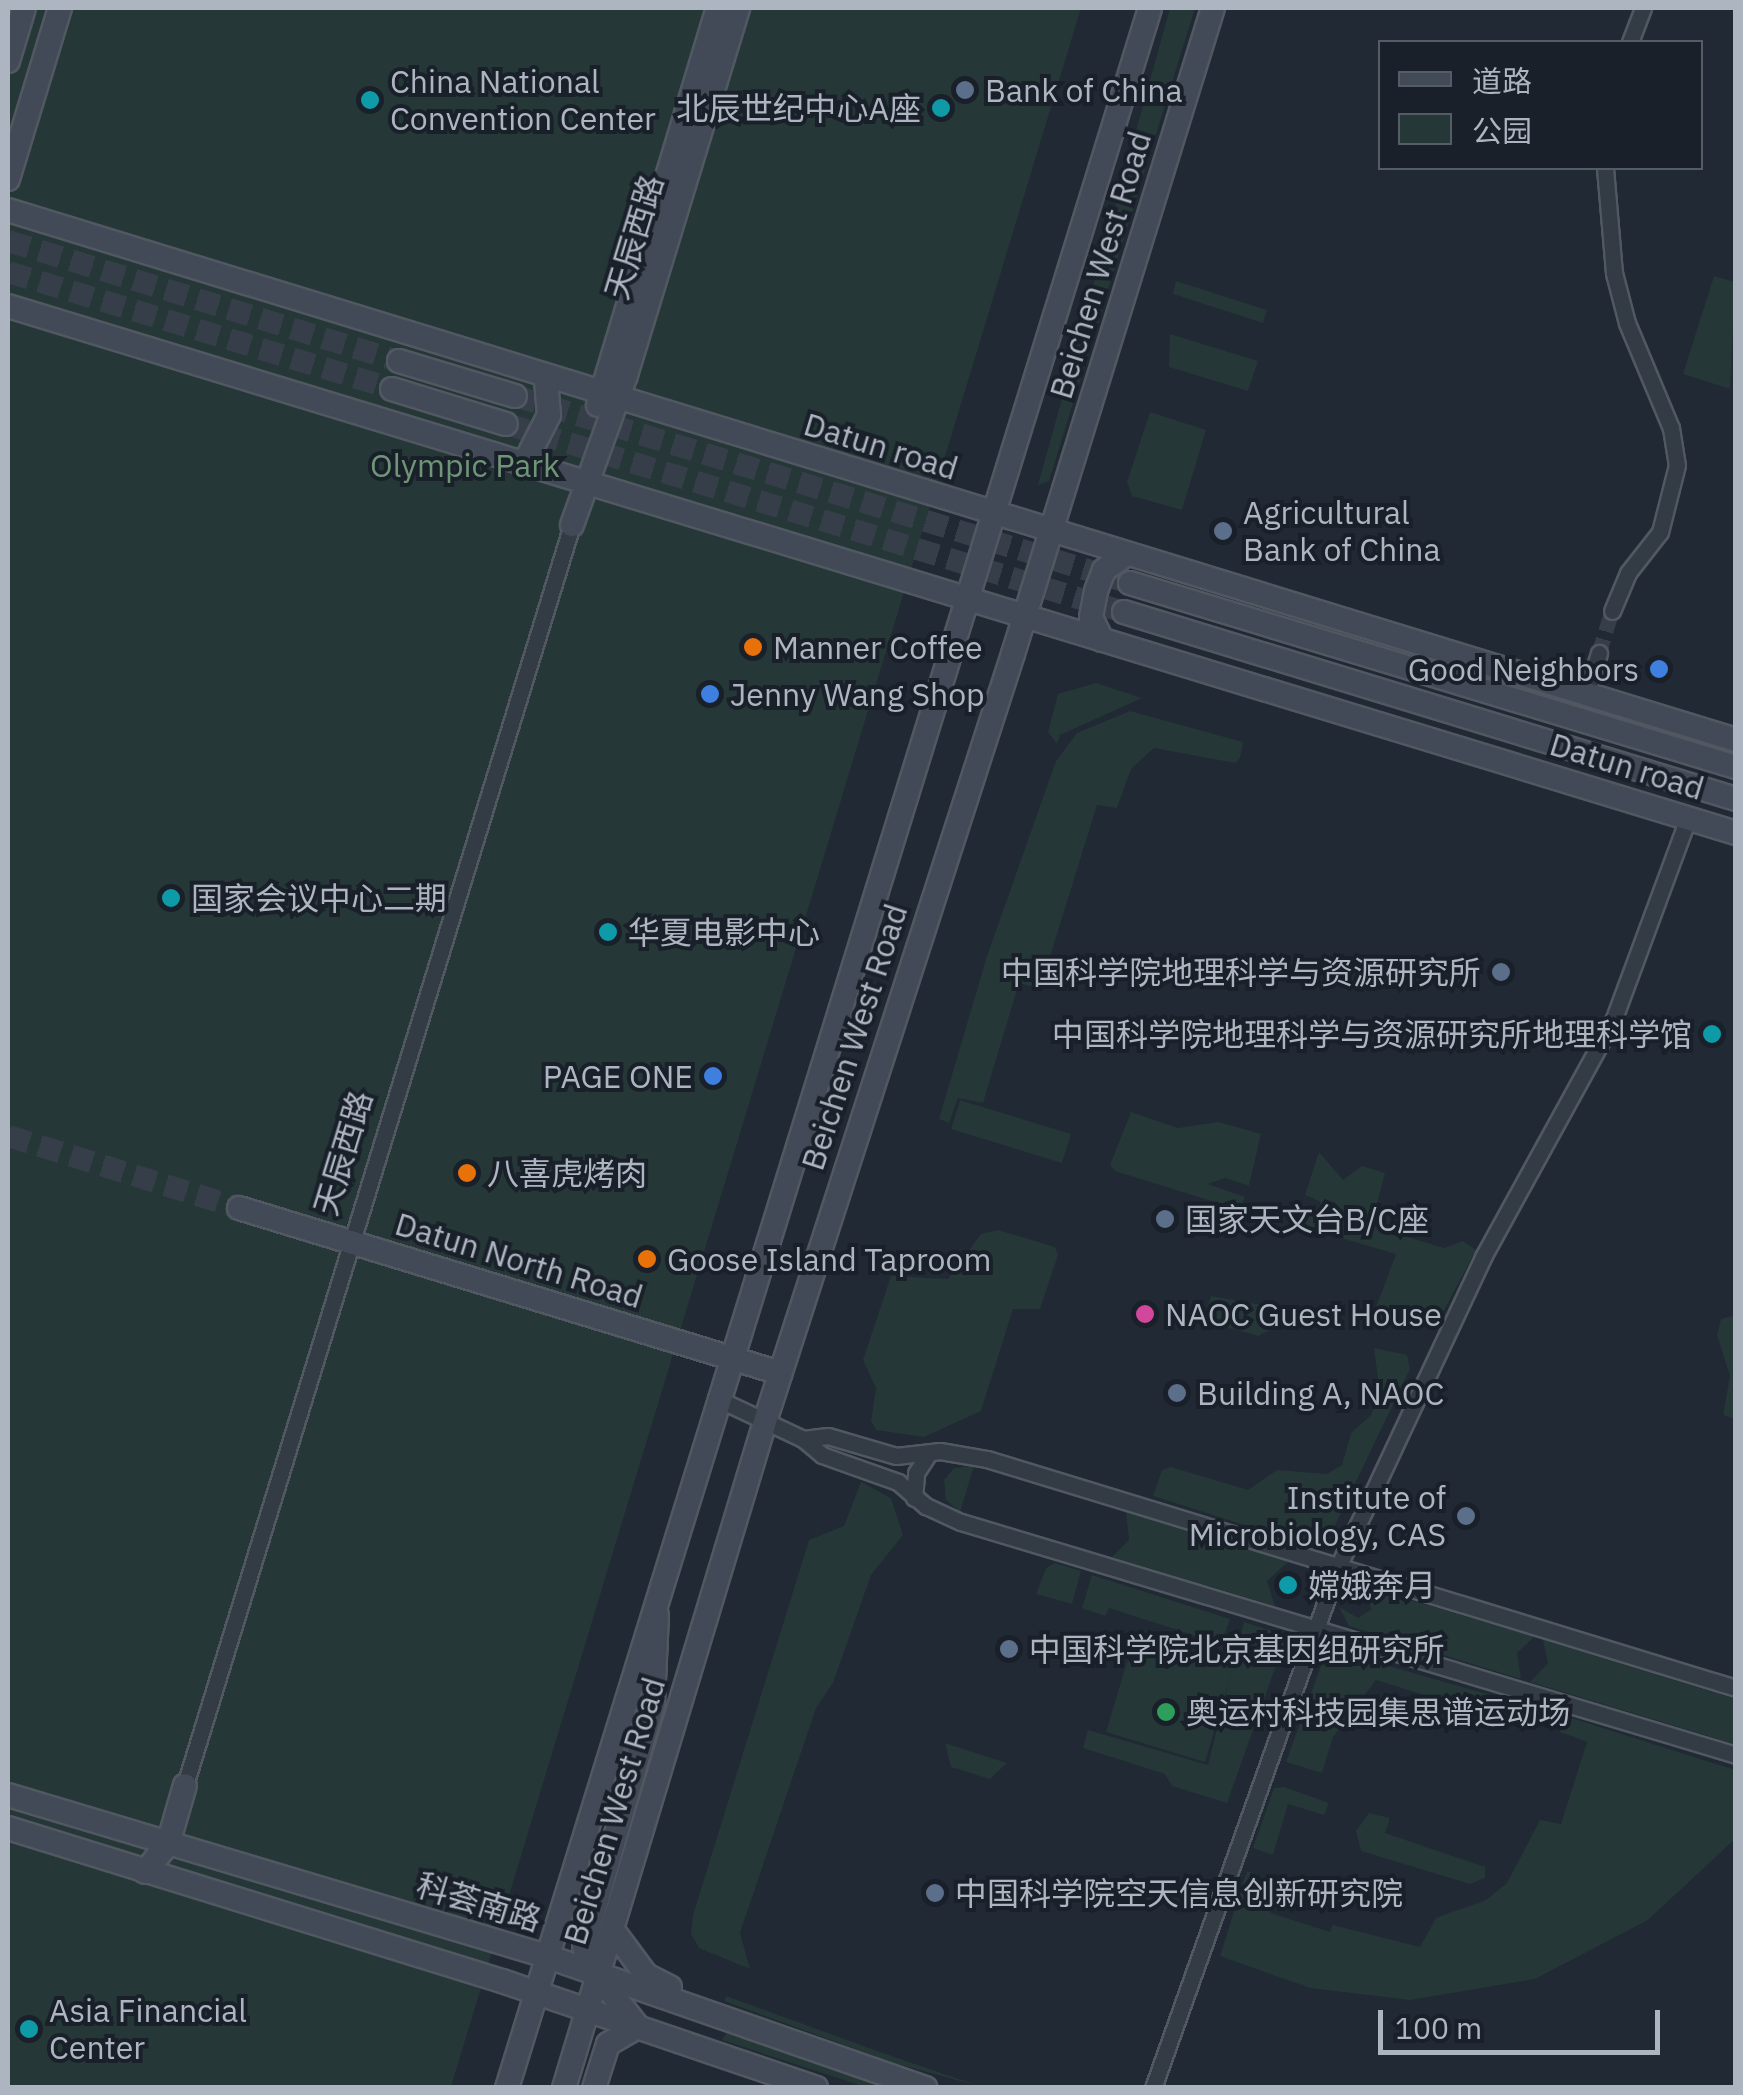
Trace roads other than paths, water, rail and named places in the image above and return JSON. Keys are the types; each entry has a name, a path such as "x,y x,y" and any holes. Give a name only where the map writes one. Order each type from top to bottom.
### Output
{"street":[{"path":"8,60 24,8"},
{"path":"8,179 60,8"},
{"name":"天辰西路","path":"172,1880 168,1844 185,1785 585,482 718,8"},
{"name":"天辰西路","path":"610,396 738,8"},
{"name":"Beichen West Road","path":"507,2088 963,597 1150,8"},
{"name":"Beichen West Road","path":"566,2082 765,1421 1025,616 1212,8"},
{"path":"1631,40 1643,8"},
{"path":"1605,170 1614,272 1627,324 1671,428 1677,465 1660,532 1628,572 1612,612"},
{"name":"Datun road","path":"8,210 1736,740"},
{"name":"Datun road","path":"8,306 1736,833"},
{"path":"399,361 516,396"},
{"path":"524,464 549,415 546,377"},
{"path":"392,389 506,424"},
{"path":"1102,640 1091,617 1096,591 1104,570 1127,554"},
{"name":"Datun road","path":"1130,584 1736,767"},
{"name":"Datun road","path":"1124,612 1736,800"},
{"path":"1586,696 1600,653"},
{"path":"1153,2088 1338,1567 1483,1257 1613,1021 1688,818"},
{"name":"Datun North Road","path":"239,1208 780,1373"},
{"path":"716,1398 804,1440 822,1456 898,1482 914,1498 961,1522 1736,1755"},
{"path":"804,1440 828,1436 896,1456 929,1453 987,1459 1736,1688"},
{"path":"914,1498 916,1473 929,1453"},
{"path":"638,2027 588,1963 584,1946 653,1703 660,1664 657,1592"},
{"name":"科荟南路","path":"8,1795 546,1956 926,2088"},
{"path":"8,1828 588,2009 816,2088"},
{"name":"天辰西路","path":"145,1872 168,1844"},
{"path":"612,1928 630,1959 658,1983 847,2050 891,2076"},
{"path":"514,1946 564,1980 573,1998 566,2082"},
{"path":"710,2052 706,2031 722,2017"},
{"path":"594,2088 608,2044 638,2027"}],"tunnel":[{"path":"8,241 399,361"},
{"path":"8,272 392,389"},
{"path":"515,396 1130,583"},
{"path":"506,424 1124,612"},
{"path":"1599,653 1612,611"},
{"path":"8,1136 239,1208"}],"place":[{"name":"Bank of China","path":"965,90"},
{"name":"China National Convention Center","path":"370,100"},
{"name":"北辰世纪中心A座","path":"941,108"},
{"name":"Agricultural Bank of China","path":"1223,531"},
{"name":"Manner Coffee","path":"753,647"},
{"name":"Good Neighbors","path":"1659,669"},
{"name":"Jenny Wang Shop","path":"710,694"},
{"name":"国家会议中心二期","path":"171,898"},
{"name":"华夏电影中心","path":"608,932"},
{"name":"中国科学院地理科学与资源研究所","path":"1501,972"},
{"name":"中国科学院地理科学与资源研究所地理科学馆","path":"1712,1034"},
{"name":"PAGE ONE","path":"713,1076"},
{"name":"八喜虎烤肉","path":"467,1173"},
{"name":"国家天文台B/C座","path":"1165,1219"},
{"name":"Goose Island Taproom","path":"647,1259"},
{"name":"NAOC Guest House","path":"1145,1314"},
{"name":"Building A, NAOC","path":"1177,1393"},
{"name":"Institute of Microbiology, CAS","path":"1466,1516"},
{"name":"嫦娥奔月","path":"1288,1585"},
{"name":"中国科学院北京基因组研究所","path":"1009,1649"},
{"name":"奥运村科技园集思谱运动场","path":"1166,1712"},
{"name":"中国科学院空天信息创新研究院","path":"935,1893"},
{"name":"Asia Financial Center","path":"29,2029"}],"park label":[{"name":"Olympic Park","path":"465,465"}]}
